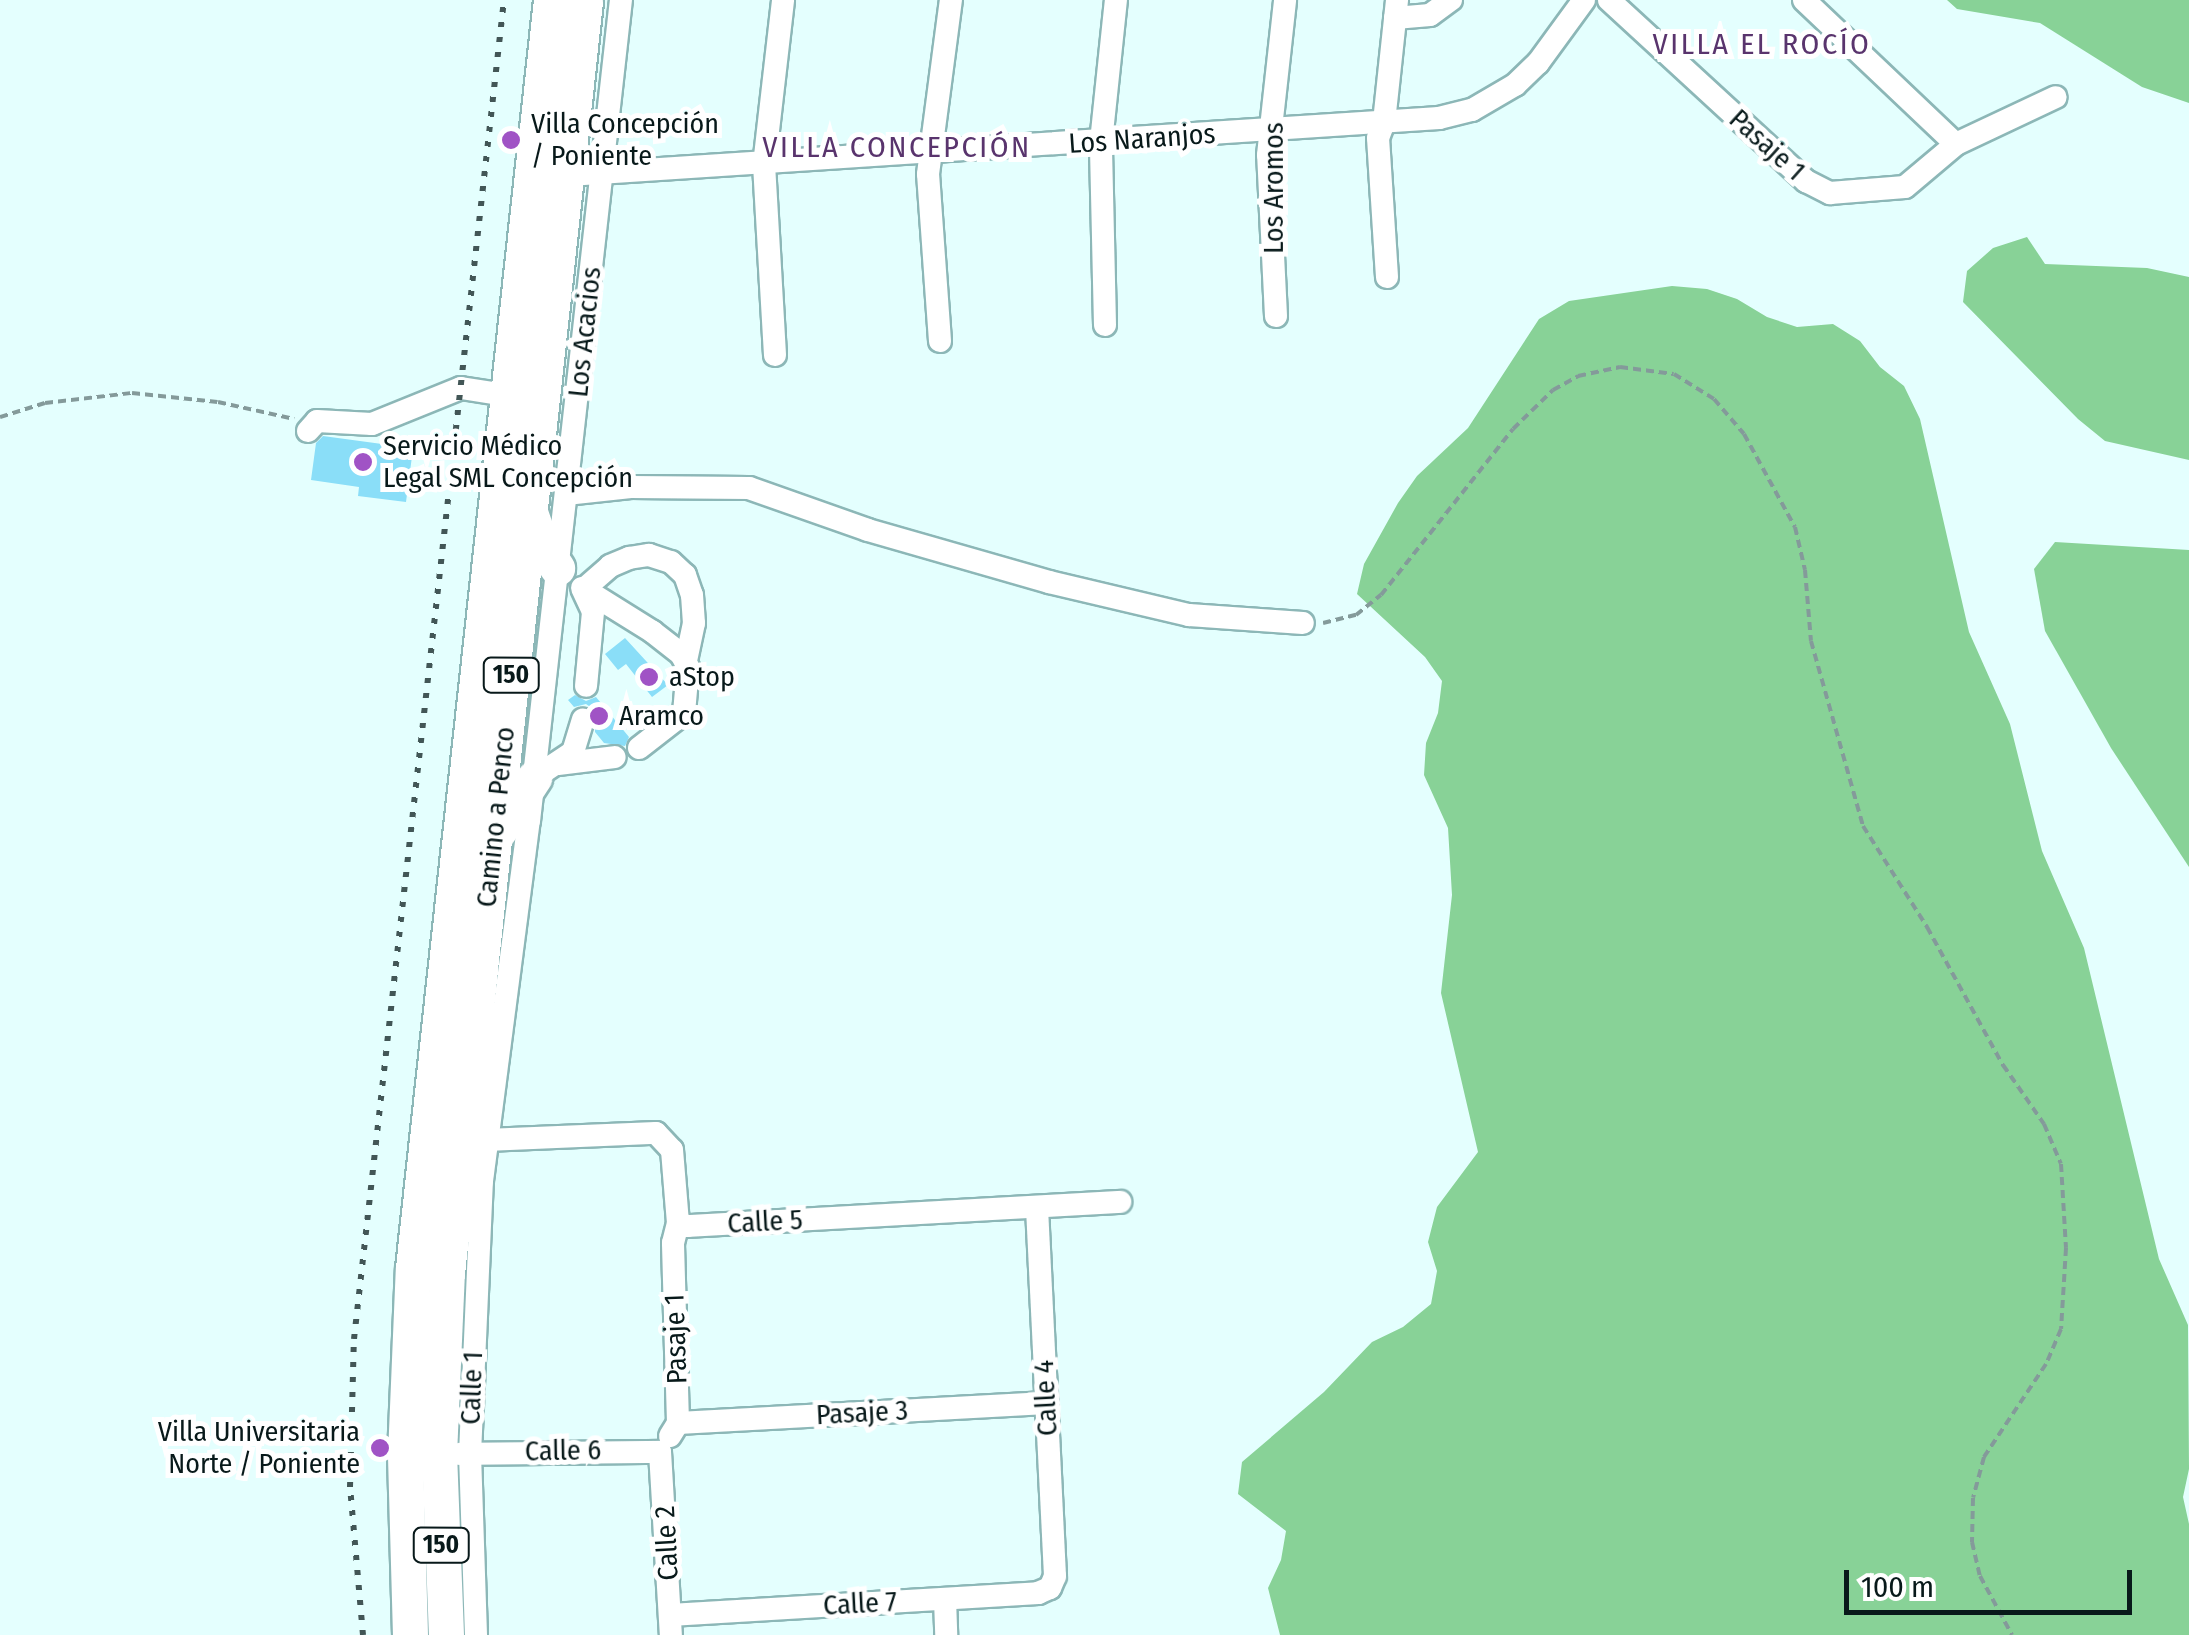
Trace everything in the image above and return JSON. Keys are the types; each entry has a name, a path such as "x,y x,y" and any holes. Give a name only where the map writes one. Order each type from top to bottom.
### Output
{"highway":[{"name":"Camino a Penco","path":"446,1635 438,1454 446,1273 530,504 549,176 551,0"},
{"name":"Camino a Penco","path":"410,1635 438,1454 408,1343 418,1203 506,395 585,0"},
{"path":"530,504 541,544 570,579"},
{"path":"492,845 545,771"}],"street":[{"name":"Los Acacios","path":"486,1140 545,771 570,579 566,494 621,0"},
{"path":"774,354 764,165 783,0"},
{"path":"940,340 930,154 951,0"},
{"path":"1105,325 1102,142 1116,0"},
{"name":"Los Aromos","path":"1276,316 1268,155 1284,0"},
{"path":"1387,277 1378,138 1384,122 1396,9 1430,15 1451,0"},
{"name":"Los Naranjos","path":"549,176 602,176 930,154 1456,115 1502,95 1538,63 1584,0"},
{"name":"Pasaje 1","path":"1609,0 1820,190 1842,194 1898,189 1922,176 1956,144 2056,96"},
{"path":"1804,0 1956,144"},
{"path":"310,427 372,424 461,388 506,395"},
{"path":"566,494 632,486 750,488 868,530 1084,590 1189,615 1303,623"},
{"path":"570,579 648,555 671,562 684,575 692,595 694,623 686,660 688,699 684,712 639,748"},
{"path":"570,579 653,632 686,660"},
{"path":"570,579 593,612 586,686"},
{"path":"545,771 578,745 583,719"},
{"path":"545,771 615,757"},
{"path":"486,1140 656,1133 672,1150 678,1222"},
{"name":"Calle 1","path":"476,1635 438,1454 477,1255 486,1140"},
{"name":"Calle 5","path":"678,1222 688,1226 1120,1202"},
{"name":"Calle 4","path":"1037,1207 1054,1576 1050,1588"},
{"name":"Pasaje 1","path":"660,1452 678,1423 673,1243 678,1222"},
{"name":"Pasaje 3","path":"678,1423 1046,1403"},
{"name":"Calle 6","path":"438,1454 660,1452"},
{"name":"Calle 2","path":"660,1452 670,1625"},
{"name":"Calle 7","path":"670,1625 1038,1594 1050,1588"},
{"path":"945,1599 946,1635"}],"path":[{"path":"1303,623 1345,620 1381,595 1513,429 1553,390 1578,376 1620,367 1674,374 1714,398 1744,434 1795,526 1805,570 1811,641 1864,826 1927,927 1984,1034 2044,1124 2061,1164 2066,1248 2061,1328 2046,1364 1984,1457 1972,1498 1972,1542 1980,1576 2012,1635"},
{"path":"0,417 45,403 132,393 218,402 310,427"}],"green space":[{"path":"1947,0 2189,0 2189,103 2142,87 2040,23 1957,9"},
{"path":"2027,237 2045,264 2147,268 2189,277 2189,460 2105,441 2078,419 1963,302 1967,271 1993,248"},
{"path":"1672,286 1707,289 1797,327 1833,324 1860,341 1880,367 1904,386 1920,419 1969,632 2010,724 2042,851 2084,948 2159,1259 2188,1325 2189,1469 2183,1497 2189,1524 2189,1635 1280,1635 1268,1588 1281,1560 1286,1531 1238,1494 1242,1462 1324,1392 1372,1342 1403,1327 1431,1304 1437,1271 1428,1242 1437,1207 1478,1152 1441,993 1452,895 1448,828 1424,775 1426,743 1438,713 1442,681 1425,657 1357,594 1364,564 1417,476 1468,428 1539,319 1569,301"},
{"path":"2055,542 2189,550 2189,867 2111,748 2045,631 2034,569"}],"building":[{"name":"Servicio Médico Legal SML Concepción","path":"323,436 382,444 383,437 414,441 406,502 358,496 359,487 311,480 316,443"},
{"path":"625,638 668,685 652,697 626,664 618,670 605,654"},
{"path":"575,695 586,701 596,697 629,737 625,746 604,743 595,732 595,710 586,704 574,707 568,700"}],"railway":[{"path":"363,1635 350,1487 354,1339 504,0"}],"place":[{"name":"Villa Concepción / Poniente","path":"511,140"},
{"name":"Servicio Médico Legal SML Concepción","path":"363,462"},
{"name":"aStop","path":"649,677"},
{"name":"Aramco","path":"599,716"},
{"name":"Villa Universitaria Norte / Poniente","path":"380,1448"}],"district":[{"name":"VILLA EL ROCÍO","path":"1762,44"},
{"name":"VILLA CONCEPCIÓN","path":"897,147"}]}
